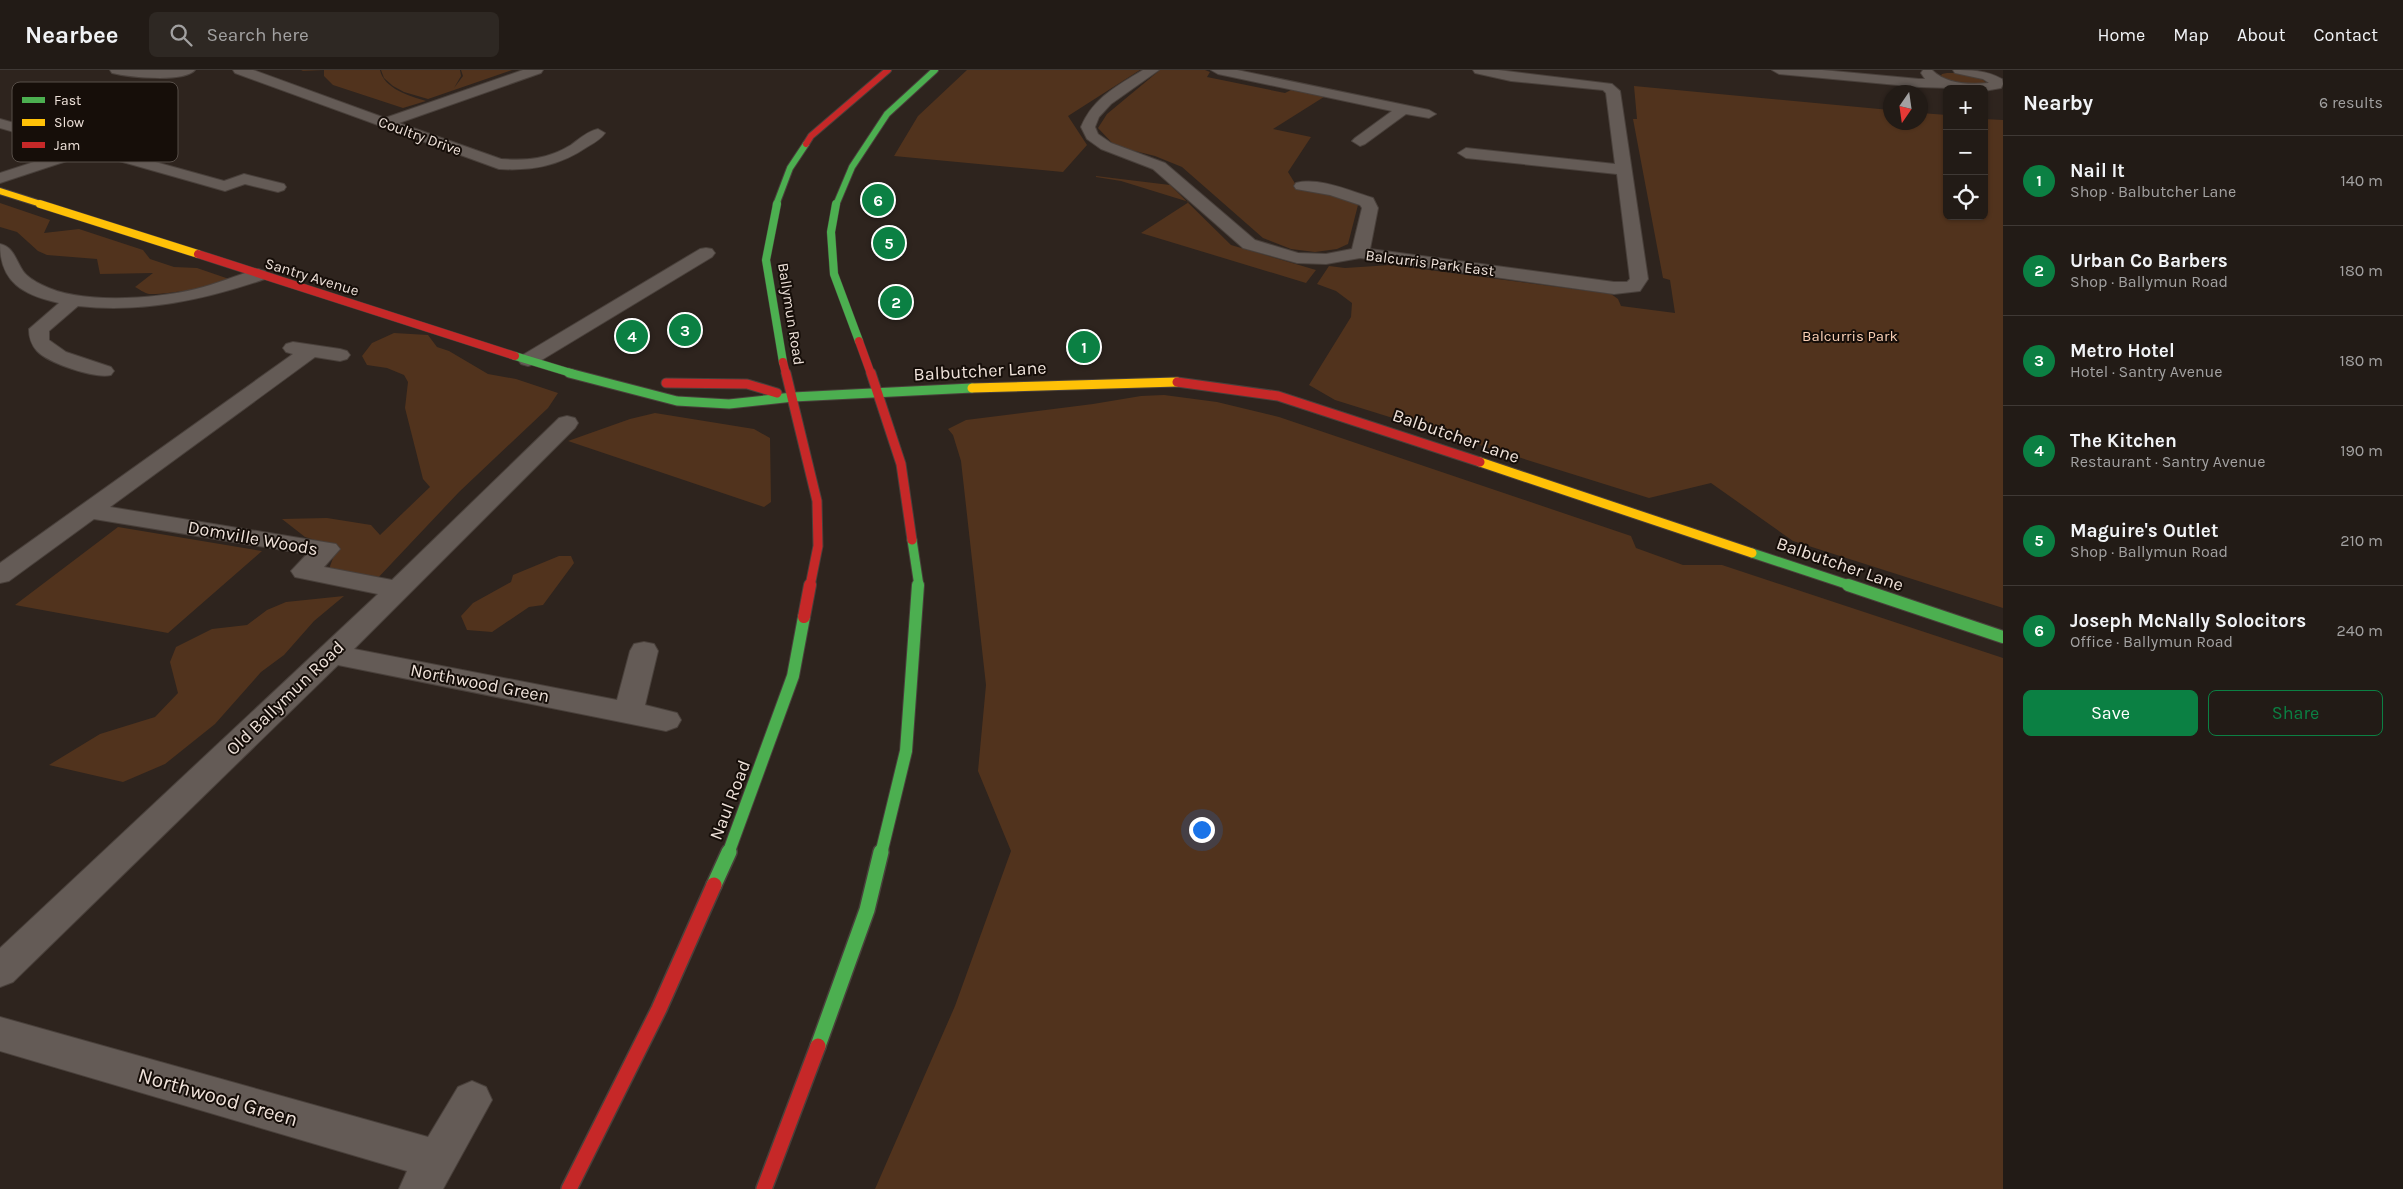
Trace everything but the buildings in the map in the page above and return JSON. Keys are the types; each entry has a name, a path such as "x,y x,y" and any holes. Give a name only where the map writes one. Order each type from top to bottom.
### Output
{"main road":[{"name":"Ballymun Road","path":"793,397 788,386 774,317 766,260 776,209 790,168 811,136 888,70"},
{"path":"764,1189 788,1129 867,910 906,751 919,589 901,464 879,394 834,274 831,232 836,204 852,167 887,114 935,70"},
{"name":"Santry Avenue","path":"0,191 528,360 677,401 729,404 793,397 879,394"},
{"name":"Balbutcher Lane","path":"879,394 1055,384 1186,382 1278,396 2003,637"},
{"name":"Santry Avenue","path":"617,384 747,384 793,397"},
{"name":"Naul Road","path":"569,1189 659,1009 733,843 793,676 818,546 817,501 793,397"}],"street":[{"path":"117,70 146,74 188,70"},
{"path":"246,72 269,70"},
{"path":"384,123 536,70"},
{"name":"Balcurris Park East","path":"1152,70 1113,95 1096,111 1088,127 1092,136 1123,153 1159,166 1249,244 1297,258 1326,259 1360,253 1614,288 1632,287 1639,279 1613,91 1607,87 1511,77 1480,70"},
{"path":"1218,70 1429,114"},
{"path":"1779,70 1919,83 1941,82"},
{"path":"1934,70 1928,73 1929,76 1941,82 1964,87 1988,82 2003,75"},
{"path":"1960,70 1988,82 2003,92"},
{"name":"Coultry Drive","path":"246,72 498,164 521,166 545,163 567,155 598,133"},
{"path":"1299,87 1313,78"},
{"path":"1360,141 1403,109"},
{"path":"0,123 12,127"},
{"path":"1466,152 1624,170"},
{"path":"0,178 49,162"},
{"path":"136,162 224,186 244,179 278,187"},
{"path":"1302,186 1333,190 1367,202 1370,208 1360,253"},
{"path":"0,249 6,253 19,280 43,293 74,300 120,302 170,299 207,292 258,275"},
{"path":"528,360 706,252"},
{"path":"74,300 39,329 39,340 47,350 104,371"},
{"path":"286,348 340,355"},
{"path":"0,575 311,351"},
{"name":"Old Ballymun Road","path":"0,971 332,654 567,422"},
{"name":"Domville Woods","path":"88,511 327,549 304,571 397,589"},
{"path":"629,712 644,651"},
{"name":"Northwood Green","path":"332,654 666,720"},
{"name":"Northwood Green","path":"0,1034 429,1175 472,1100"}],"green space":[{"path":"324,70 380,70 382,77 392,87 405,94 426,101 403,108 333,85 324,76"},
{"path":"381,70 460,70 461,76 454,88 463,76 461,70 512,70 428,99 404,92 393,86 384,78"},
{"path":"967,70 1140,70 1068,116 1087,145 1063,172 894,156 918,116"},
{"path":"1160,70 1205,70 1210,72 1207,77 1285,93 1295,88 1327,95 1273,129 1311,137 1288,172 1296,185 1352,198 1358,205 1348,244 1337,249 1315,252 1291,249 1263,238 1182,167 1155,156 1115,146 1098,128 1107,114"},
{"path":"1942,74 1974,75 1986,83 1958,84 1940,77"},
{"name":"Balcurris Park","path":"1634,86 1883,109 1883,130 1928,130 1928,114 1943,115 1943,220 1988,220 1988,119 2003,120 2003,608 1793,541 1711,483 1649,498 1335,400 1309,385 1351,317 1352,303 1336,291 1317,284 1329,266 1345,268 1391,265 1611,294 1618,299 1621,306 1675,313 1670,280 1663,278 1633,119 1637,119"},
{"path":"1096,176 1170,185 1186,201 1121,181"},
{"path":"0,203 50,220 44,233 79,229 143,250 150,259 174,267 197,268 229,279 214,285 190,290 149,294 135,287 153,273 100,274 97,259 47,255 38,251 17,232 0,227"},
{"path":"1188,203 1231,245 1316,270 1306,283 1141,233"},
{"path":"394,333 428,335 437,347 449,351 488,374 516,379 558,393 548,408 459,492 375,581 329,569 337,547 305,537 282,519 327,518 371,525 380,535 430,487 423,479 405,408 408,382 404,375 387,368 367,365 362,356 372,343"},
{"path":"1164,395 1217,402 1279,417 1631,536 1636,548 1683,565 1722,565 2003,658 2003,1189 875,1189 955,1006 1011,851 978,771 986,685 961,461 953,435 948,429 966,420 1141,396"},
{"path":"655,413 754,429 770,438 771,502 764,507 568,441 630,419"},
{"path":"118,527 262,551 168,633 15,605"},
{"path":"559,556 571,556 574,563 543,605 529,607 492,632 467,630 461,616 473,603 511,582 513,575"},
{"path":"344,596 314,621 284,655 261,672 215,724 165,764 123,782 49,765 100,734 155,717 178,693 170,662 176,647 212,629 247,625 267,610 286,602"}],"traffic: fast":[{"path":"859,341 834,274 831,232 836,203 852,167 887,114 935,70"},
{"path":"783,362 766,260 775,209 790,168 806,144"},
{"path":"515,356 563,371 677,401 729,404 793,397 972,388"},
{"path":"818,1046 867,910 906,751 919,589 912,540"},
{"path":"1752,553 2003,637"},
{"path":"714,885 733,843 793,676 804,617"}],"traffic: slow":[{"path":"0,191 198,254"},
{"path":"972,388 1177,382"},
{"path":"1480,462 1752,553"}],"traffic: jam":[{"path":"806,144 811,136 888,70"},
{"path":"198,254 515,356"},
{"path":"859,341 879,394 901,464 912,540"},
{"path":"783,362 817,501 818,546 804,617"},
{"path":"1177,382 1278,396 1480,462"},
{"path":"666,383 747,384 777,393"},
{"path":"569,1189 659,1009 714,885"},
{"path":"764,1189 818,1046"}],"place":[{"name":"Joseph McNally Solocitors","path":"878,200"},
{"name":"Maguire's Outlet","path":"889,243"},
{"name":"Urban Co Barbers","path":"896,302"},
{"name":"Metro Hotel","path":"685,330"},
{"name":"The Kitchen","path":"632,336"},
{"name":"Nail It","path":"1084,347"}]}
